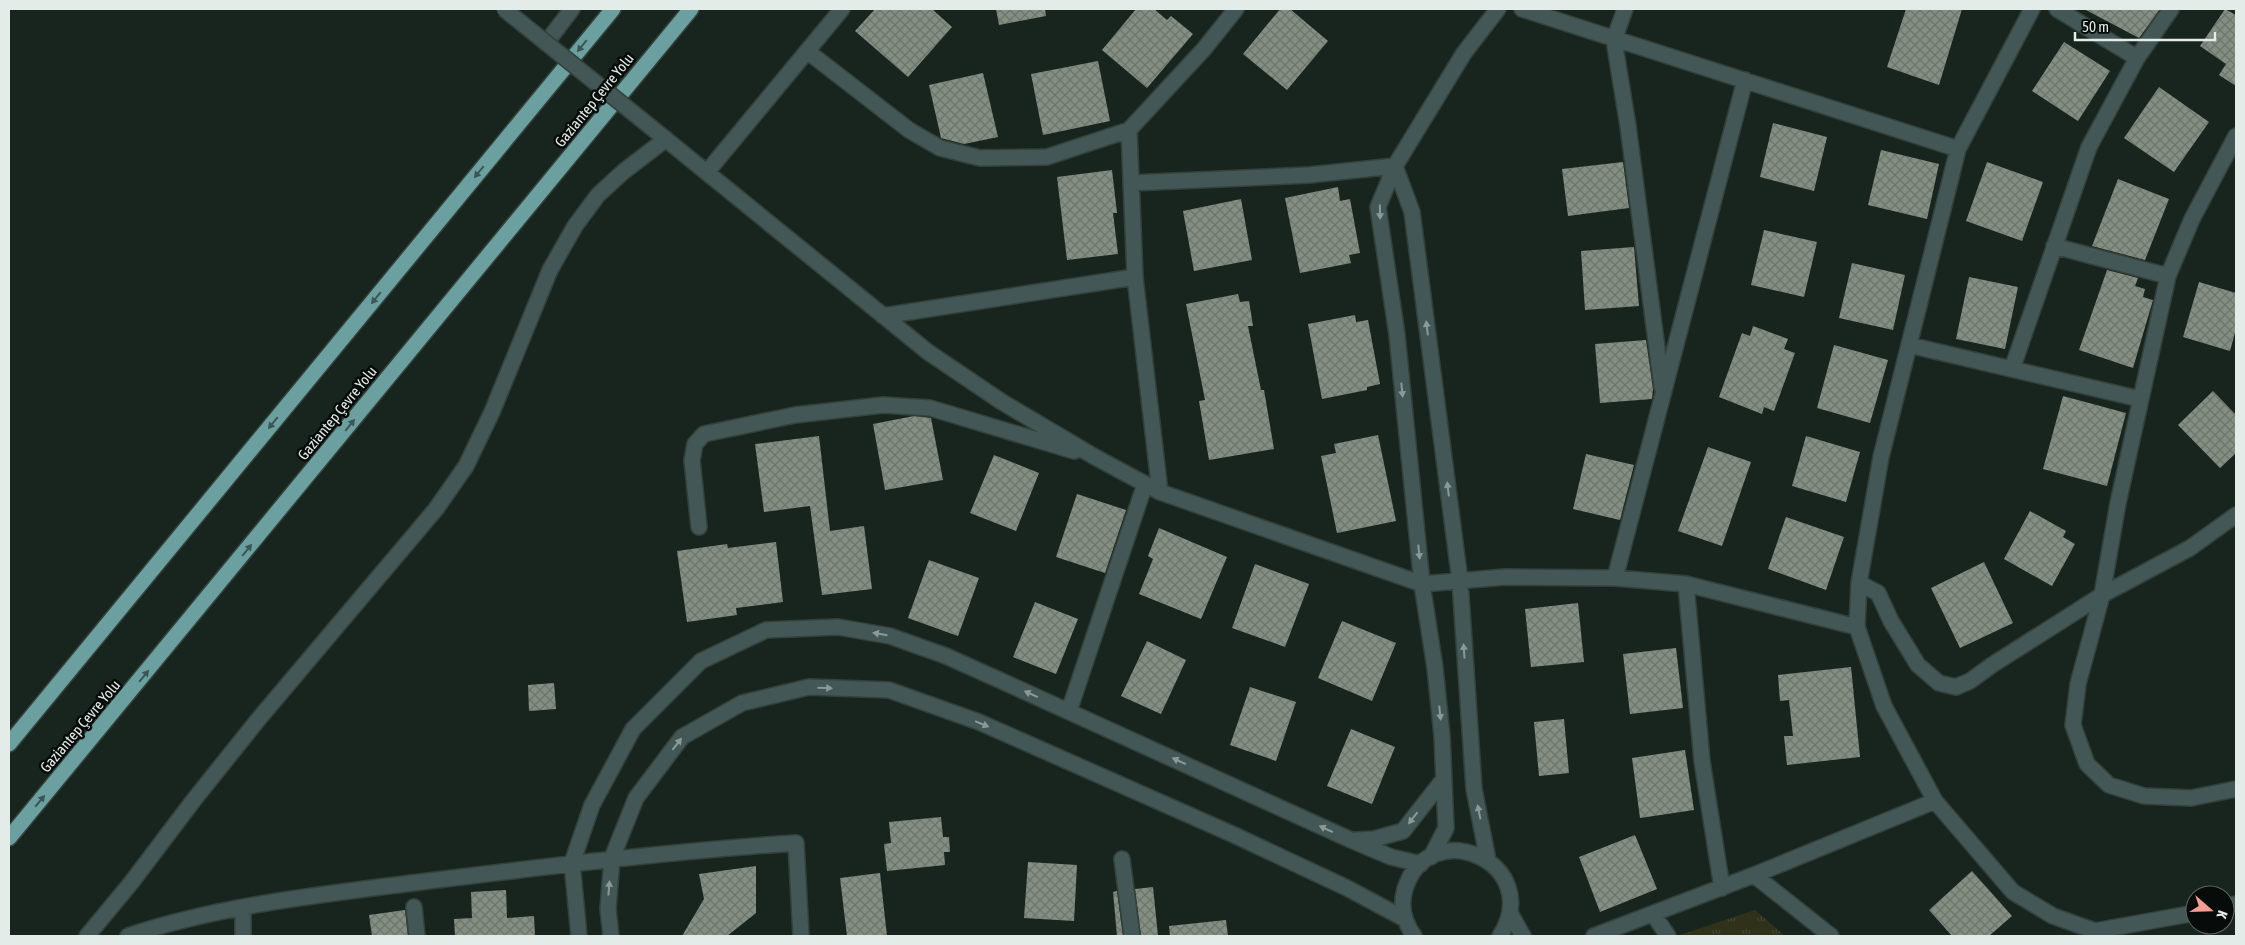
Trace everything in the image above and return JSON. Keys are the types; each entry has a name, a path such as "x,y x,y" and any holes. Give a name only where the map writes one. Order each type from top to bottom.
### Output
{"highway":[{"path":"9,744 613,9"},
{"name":"Gaziantep Çevre Yolu","path":"9,838 691,9"}],"street":[{"path":"504,9 928,352 1002,402 1095,458 1160,492 1422,584 1505,577 1615,578 1686,584 1857,627"},
{"path":"546,43 572,9"},
{"path":"707,172 842,9"},
{"path":"807,51 909,130 940,148 980,158 1047,157 1129,130 1204,49 1236,9"},
{"path":"1414,936 1405,919 1404,895 1413,873 1426,860 1446,828 1442,736 1435,668 1422,584 1397,335 1378,207 1395,166 1464,53 1498,9"},
{"path":"1522,9 1958,149"},
{"path":"1625,9 1614,40 1628,126 1663,393"},
{"path":"2032,9 1958,149 1881,457 1859,583 1857,627 1884,706 1935,802 2012,892 2053,916 2096,934 2185,915"},
{"path":"2057,9 2137,58"},
{"path":"2012,369 2089,147 2137,58 2171,9"},
{"path":"1615,578 1745,80"},
{"path":"1129,130 1135,277 1160,492"},
{"path":"2236,136 2192,219 2168,276 2118,503 2102,595 2078,684 2073,725 2086,764 2109,785 2144,796 2191,798 2236,789"},
{"path":"87,936 257,721 436,509 466,466 492,412 550,270 575,226 598,195 623,172 666,139"},
{"path":"1131,184 1308,175 1395,166"},
{"path":"1395,166 1412,212 1460,580 1474,789 1488,860"},
{"path":"2054,246 2168,276"},
{"path":"883,316 1135,277"},
{"path":"1909,345 2140,399"},
{"path":"699,527 692,460 695,444 704,434 795,415 883,406 930,408 1095,458"},
{"path":"1069,711 1145,484"},
{"path":"1859,583 1878,594 1891,621 1918,664 1939,684 1956,687 1970,681 2102,595 2190,548 2236,515"},
{"path":"1686,584 1702,761 1722,888"},
{"path":"580,936 572,863 592,805 633,728 700,661 766,630 838,627 890,636 946,656 1391,857 1426,860 1454,850 1478,854 1488,860 1504,878 1510,901 1510,913 1500,936"},
{"path":"610,936 608,909 612,858 636,798 682,738 742,703 809,687 889,690 979,722 1338,884 1405,919"},
{"path":"1351,840 1374,840 1403,831 1443,780"},
{"path":"1594,936 1722,888 1935,802"},
{"path":"128,936 166,924 243,908 363,890 612,858 796,843 802,936"},
{"path":"1122,859 1132,936"},
{"path":"1754,875 1831,936"},
{"path":"414,907 417,936"},
{"path":"243,908 243,936"},
{"path":"1510,913 1523,936"},
{"path":"1654,914 1668,936"}],"green space":[{"path":"1755,910 1785,936 1677,936"}],"building":[{"path":"875,9 932,9 952,27 908,77 855,31"},
{"path":"996,9 1045,9 1046,16 999,25"},
{"path":"1136,9 1154,9 1167,20 1171,16 1193,34 1147,88 1102,50"},
{"path":"1280,9 1290,9 1328,41 1287,90 1243,54"},
{"path":"1906,9 1962,9 1939,85 1887,67"},
{"path":"2084,9 2160,9 2139,38"},
{"path":"2225,9 2236,15 2236,86 2219,75 2226,64 2200,46"},
{"path":"2064,42 2110,71 2078,121 2032,91"},
{"path":"1098,61 1110,121 1043,135 1031,74"},
{"path":"983,73 998,137 964,144 941,138 929,85"},
{"path":"2159,87 2209,122 2174,172 2124,138"},
{"path":"1773,123 1827,137 1814,191 1760,177"},
{"path":"1881,150 1939,164 1927,219 1868,205"},
{"path":"1623,162 1629,208 1568,216 1562,169"},
{"path":"1987,162 2043,182 2022,241 1966,221"},
{"path":"1112,170 1117,213 1113,213 1118,254 1067,260 1057,177"},
{"path":"2118,179 2169,199 2145,260 2092,246"},
{"path":"1338,187 1340,201 1350,199 1360,253 1349,255 1351,263 1300,273 1285,198"},
{"path":"1241,199 1252,260 1194,271 1183,211"},
{"path":"1764,230 1817,242 1804,297 1751,285"},
{"path":"1634,247 1639,306 1585,310 1581,251"},
{"path":"1852,263 1905,275 1893,330 1839,318"},
{"path":"2107,270 2138,278 2135,286 2145,289 2143,297 2153,300 2133,368 2079,350"},
{"path":"1969,277 2018,287 2005,349 1956,339"},
{"path":"2199,282 2236,293 2236,329 2230,351 2183,337"},
{"path":"1238,294 1240,302 1249,301 1253,326 1248,326 1261,390 1264,390 1274,449 1209,460 1199,401 1205,400 1186,304"},
{"path":"1355,315 1356,322 1368,320 1380,384 1367,387 1367,390 1322,399 1308,324"},
{"path":"1753,326 1788,339 1784,349 1795,353 1774,411 1764,407 1762,414 1719,397 1742,333 1750,336"},
{"path":"1646,340 1653,389 1652,399 1600,403 1595,344"},
{"path":"1834,345 1888,360 1870,423 1817,408"},
{"path":"2213,391 2236,415 2236,453 2220,468 2178,425"},
{"path":"2063,396 2126,413 2107,486 2043,469"},
{"path":"914,416 931,418 943,480 885,490 873,424"},
{"path":"1378,435 1396,521 1337,533 1321,456 1336,453 1334,444"},
{"path":"819,436 830,531 864,526 872,589 822,595 810,506 764,512 755,444"},
{"path":"1806,436 1860,452 1846,502 1792,486"},
{"path":"1708,447 1751,462 1722,546 1678,531"},
{"path":"1586,454 1634,465 1620,520 1573,509"},
{"path":"994,455 1039,473 1016,531 970,513"},
{"path":"1077,494 1126,510 1105,573 1056,557"},
{"path":"2030,511 2066,531 2063,537 2075,544 2052,586 2004,559"},
{"path":"1786,517 1844,537 1826,590 1768,569"},
{"path":"1159,528 1227,557 1201,619 1139,594 1153,559 1148,556"},
{"path":"776,542 783,602 736,608 737,615 687,622 677,551 727,544 728,548"},
{"path":"929,560 979,578 958,636 908,618"},
{"path":"1984,562 2013,623 1960,648 1931,588"},
{"path":"1255,564 1309,584 1285,647 1232,628"},
{"path":"1035,602 1078,619 1056,674 1013,657"},
{"path":"1578,603 1584,662 1531,667 1525,609"},
{"path":"1342,621 1396,643 1372,701 1318,678"},
{"path":"1147,641 1186,660 1161,714 1121,696"},
{"path":"1676,648 1683,708 1630,714 1623,654"},
{"path":"1851,667 1860,757 1787,765 1784,736 1793,736 1789,700 1780,701 1778,675"},
{"path":"554,683 556,709 529,711 528,685"},
{"path":"1250,687 1296,702 1276,761 1230,745"},
{"path":"1564,719 1569,773 1539,776 1534,722"},
{"path":"1351,729 1395,747 1372,804 1327,786"},
{"path":"1685,750 1694,810 1640,818 1632,758"},
{"path":"941,817 943,837 949,837 950,852 944,852 945,865 887,871 884,844 891,843 889,822"},
{"path":"1635,835 1657,889 1600,912 1579,857"},
{"path":"1028,862 1077,865 1074,921 1024,918"},
{"path":"756,866 756,913 727,936 682,936 704,899 699,874"},
{"path":"1972,871 2012,916 1989,936 1952,936 1929,910"},
{"path":"880,873 887,936 847,936 840,878"},
{"path":"1153,887 1158,936 1141,936 1135,889"},
{"path":"506,890 507,918 534,916 535,936 455,936 454,919 472,918 471,892"},
{"path":"1117,891 1123,936 1117,936 1113,892"},
{"path":"405,910 408,936 372,936 369,915"},
{"path":"1226,920 1228,936 1170,936 1169,926"}]}
